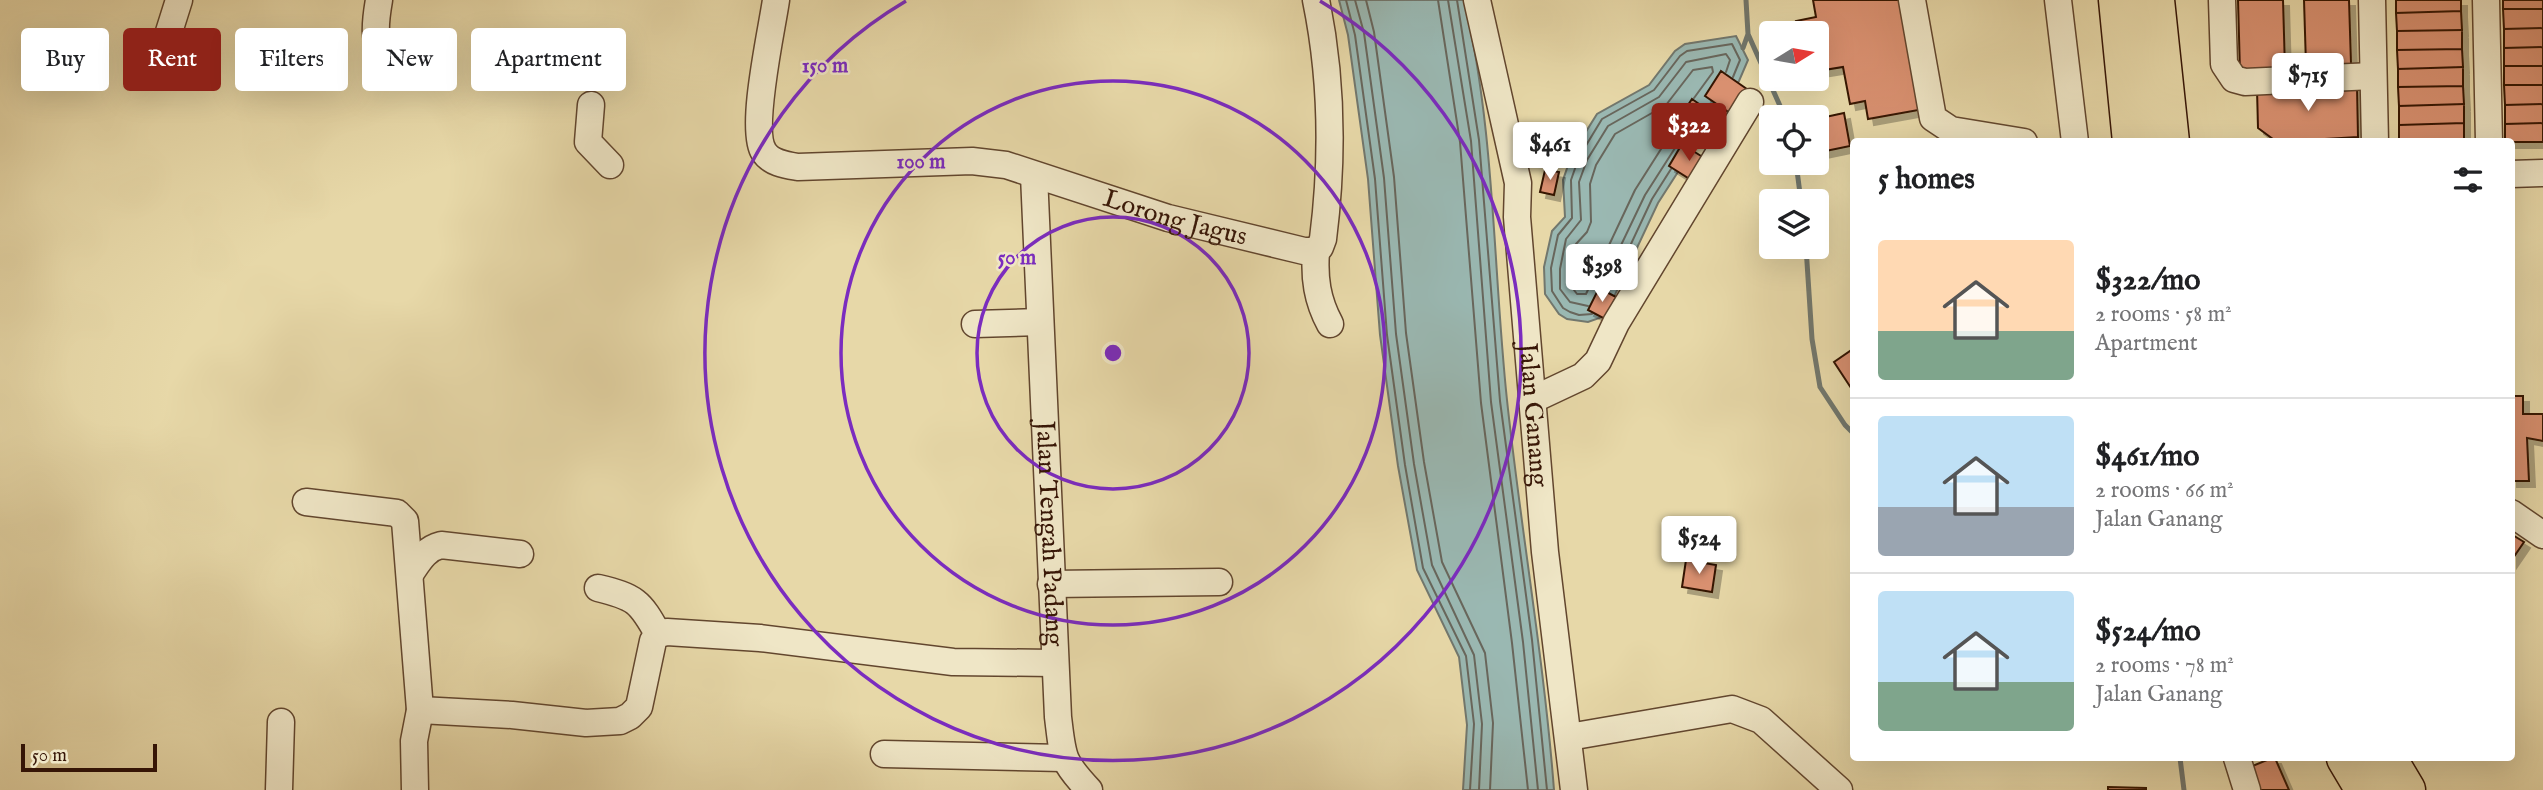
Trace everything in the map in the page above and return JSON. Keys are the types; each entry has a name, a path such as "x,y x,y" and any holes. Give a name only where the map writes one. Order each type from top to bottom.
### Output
{"highway":[{"path":"2118,0 2132,138"},
{"path":"2155,0 2172,138"},
{"path":"2348,761 2365,790"},
{"path":"2389,761 2406,790"}],"street":[{"path":"170,28 179,0"},
{"path":"375,28 379,0"},
{"path":"776,0 759,114 760,138 764,152 772,159 798,167 972,161 1006,165 1034,175"},
{"path":"1316,0 1329,100 1330,145 1325,225 1323,239 1316,251 1316,290 1329,324"},
{"name":"Jalan Ganang","path":"1477,0 1518,183 1517,217 1545,552 1574,790"},
{"path":"1912,0 1933,118 1951,130 2000,138"},
{"path":"2058,0 2075,138"},
{"path":"2222,0 2224,64 2234,79 2245,82 2373,76"},
{"path":"2372,0 2375,138"},
{"path":"2486,0 2489,138"},
{"path":"1532,400 1583,376 1598,361 1616,323 1750,102"},
{"path":"591,105 588,142 610,165"},
{"path":"2515,174 2543,173"},
{"name":"Lorong Jagus","path":"1034,175 1168,218 1304,251 1316,251"},
{"name":"Jalan Tengah Padang","path":"658,634 667,632 760,638 953,662 1054,663 1034,175"},
{"path":"975,324 1040,322"},
{"path":"306,502 401,514 405,521 420,709 414,741 415,790"},
{"path":"2515,516 2543,535"},
{"path":"410,574 430,547 441,545 520,554"},
{"path":"1051,584 1219,582"},
{"path":"420,709 586,723 620,722 630,716 639,707 649,653 658,634 644,608 623,594 598,588"},
{"path":"884,754 1075,778 1054,663"},
{"path":"1569,737 1732,709 1761,720 1839,790"},
{"path":"279,790 281,722"},
{"path":"2238,761 2247,790"}],"water":[{"path":"1339,0 1464,0 1488,148 1507,400 1554,790 1463,790 1467,725 1459,657 1417,570 1398,466 1380,335 1368,179 1348,35"},
{"path":"1736,36 1748,60 1739,81 1658,203 1605,316 1588,322 1567,319 1559,314 1545,294 1544,267 1552,231 1565,217 1563,180 1572,154 1597,114 1649,85 1675,51 1685,44"}],"building":[{"path":"1813,0 1905,0 1924,109 1868,119 1865,101 1850,104 1843,67 1829,69 1829,21 1796,21 1816,17"},
{"path":"2238,0 2283,0 2285,69 2240,72"},
{"path":"2304,0 2349,0 2351,64 2306,65"},
{"path":"2396,0 2461,0 2461,11 2396,13"},
{"path":"2503,0 2543,0 2543,9 2503,9"},
{"path":"2503,9 2543,9 2543,28 2504,29"},
{"path":"2461,11 2462,30 2397,31 2396,13"},
{"path":"2543,28 2543,47 2504,48 2504,29"},
{"path":"2462,30 2462,49 2397,50 2397,31"},
{"path":"2543,47 2543,66 2504,66 2504,48"},
{"path":"2462,49 2463,67 2398,69 2397,50"},
{"path":"2504,66 2543,66 2543,85 2504,85"},
{"path":"2463,67 2463,86 2398,87 2398,69"},
{"path":"1721,71 1754,94 1737,118 1705,96"},
{"path":"2504,85 2543,85 2543,104 2505,105"},
{"path":"2357,86 2358,137 2272,138 2258,128 2257,89"},
{"path":"2463,86 2464,104 2399,106 2398,87"},
{"path":"1692,99 1726,123 1708,148 1680,129 1687,118 1682,114"},
{"path":"2464,104 2464,123 2399,125 2399,106"},
{"path":"2543,104 2543,123 2505,124 2505,105"},
{"path":"1844,113 1850,146 1829,150 1829,116"},
{"path":"2464,123 2464,138 2399,138 2399,125"},
{"path":"2543,123 2543,142 2515,142 2515,138 2505,138 2505,124"},
{"path":"1682,144 1709,161 1696,183 1669,166"},
{"path":"1545,170 1559,172 1554,195 1540,192"},
{"path":"1599,288 1616,297 1605,319 1588,310"},
{"path":"1850,351 1850,386 1834,362"},
{"path":"2515,396 2523,396 2523,414 2543,414 2543,441 2527,438 2529,481 2515,481"},
{"path":"2515,536 2524,542 2515,555"},
{"path":"1686,560 1716,565 1712,592 1682,587"},
{"path":"2265,761 2276,761 2289,790 2254,790 2245,769"},
{"path":"2108,787 2146,788 2146,790 2108,790"}],"waterway":[{"path":"1743,48 1748,34 1746,0"},
{"path":"1748,34 1780,105"},
{"path":"1798,175 1799,189"},
{"path":"1807,259 1812,339 1820,387 1850,430"},
{"path":"2180,761 2184,790"}]}
